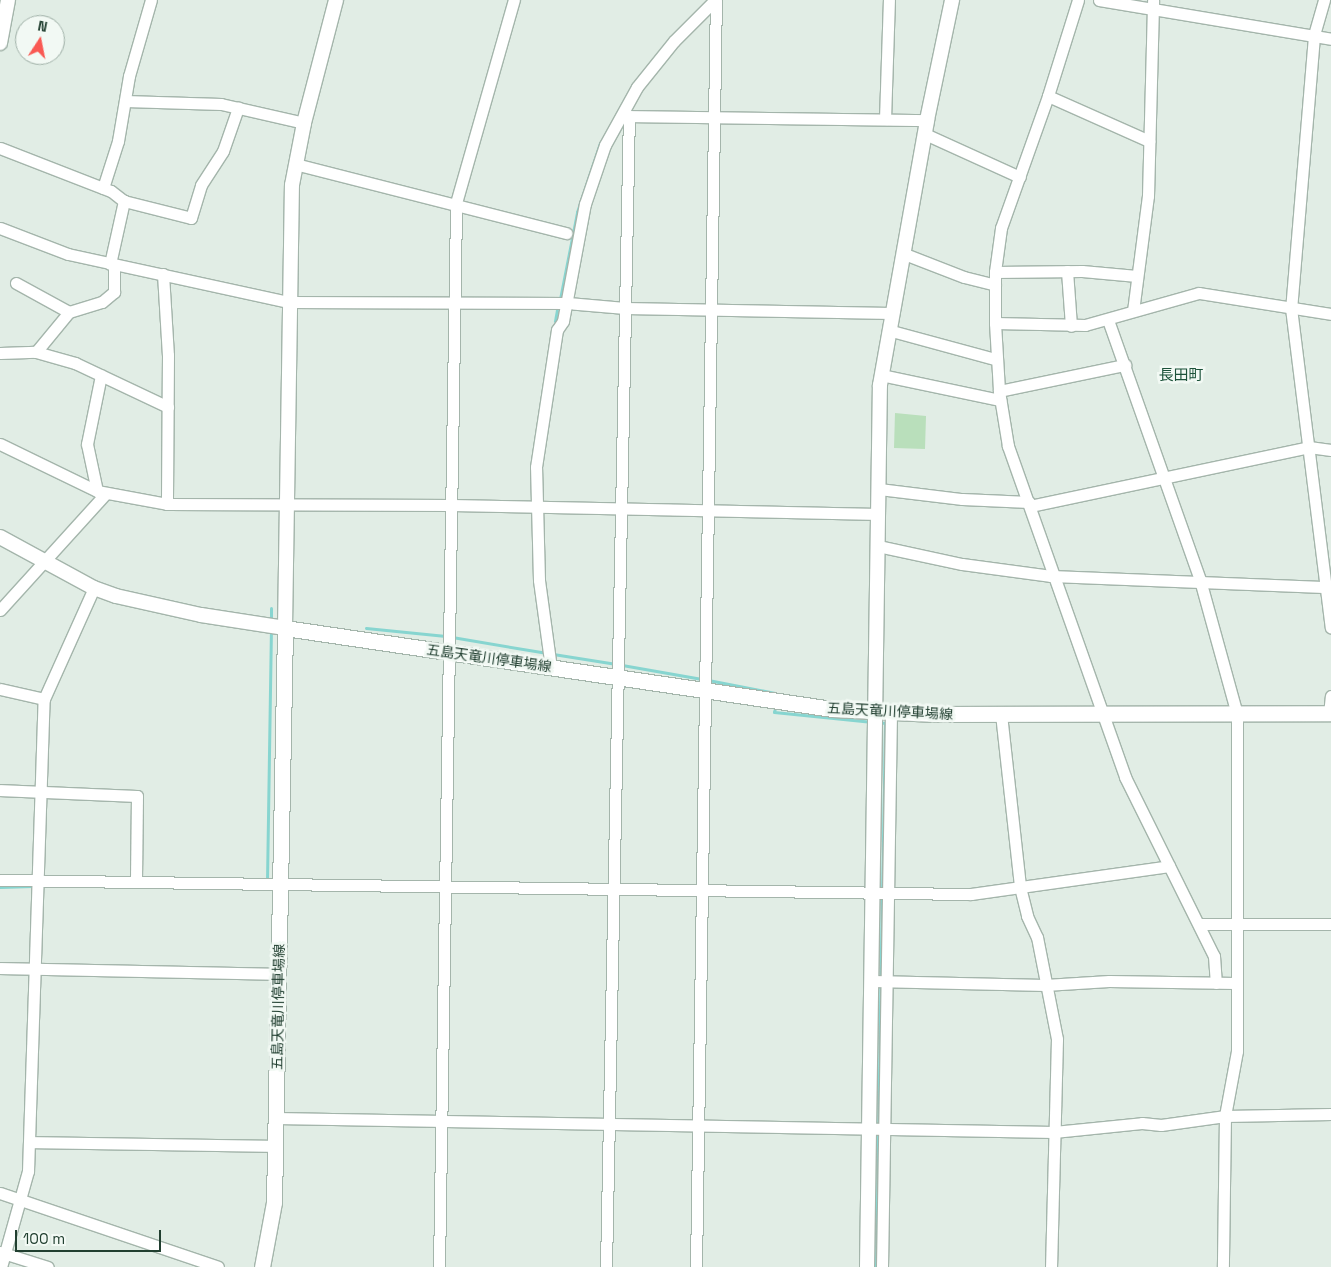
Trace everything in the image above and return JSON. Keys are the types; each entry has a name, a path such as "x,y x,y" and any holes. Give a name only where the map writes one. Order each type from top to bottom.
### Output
{"main road":[{"name":"五島天竜川停車場線","path":"262,1267 274,1202 285,628 706,691 884,713 1330,714"}],"street":[{"path":"0,43 8,0"},
{"path":"103,188 118,141 125,101 151,0"},
{"path":"0,537 94,588 142,603 285,628 289,302 295,164 336,0"},
{"path":"439,1267 456,203 514,0"},
{"path":"696,1267 715,0"},
{"path":"551,668 539,580 535,508 536,467 548,380 558,326 563,321 567,303 585,204 605,145 637,87 674,41 715,0"},
{"path":"885,119 889,0"},
{"path":"867,1267 877,1126 880,982 884,713 878,546 881,375 902,253 952,0"},
{"path":"1078,0 1048,96 1001,228 995,285 995,359 999,395 1008,446 1030,504 1052,576 1104,714 1125,777 1214,956 1216,983"},
{"path":"1098,0 1152,5 1331,39"},
{"path":"1324,0 1314,36 1291,308 1328,586 1331,628"},
{"path":"1132,311 1148,196 1152,5"},
{"path":"1048,96 1149,141"},
{"path":"125,101 221,104 304,123"},
{"path":"0,148 103,188 124,201 191,218 201,184 223,151 238,108"},
{"path":"606,1267 623,510 629,116 885,119 926,127 1020,177"},
{"path":"295,164 456,203 566,233"},
{"path":"36,352 69,312 102,302 114,292 112,264 124,201"},
{"path":"0,228 68,254 289,302 567,303 625,308 891,313"},
{"path":"902,253 964,277 995,285"},
{"path":"996,272 1068,271 1137,276"},
{"path":"1068,271 1071,326"},
{"path":"162,274 168,355 167,504"},
{"path":"16,283 69,312"},
{"path":"995,323 1071,326 1108,320 1132,311 1199,294 1331,314"},
{"path":"1108,320 1166,478 1200,580 1237,714 1237,923 1235,983 1238,1051 1225,1116 1223,1267"},
{"path":"888,330 995,359"},
{"path":"0,353 36,352 75,362 168,407"},
{"path":"881,375 999,395 1125,365"},
{"path":"101,375 87,444 101,492"},
{"path":"0,444 101,492 167,504 286,506 452,505 879,514"},
{"path":"879,489 962,499 1030,504 1166,478 1309,447 1331,450"},
{"path":"0,610 101,492"},
{"path":"878,546 962,564 1052,576 1328,586"},
{"path":"1,1267 1,1253 28,1171 44,699 94,588"},
{"path":"0,689 44,699"},
{"path":"1330,714 1331,696"},
{"path":"1001,714 1020,887 1027,916 1037,937 1045,985 1058,1039 1051,1267"},
{"path":"0,790 137,796 136,882"},
{"path":"0,880 280,886 446,886 971,894 1170,866"},
{"path":"1199,924 1331,924"},
{"path":"0,968 279,974"},
{"path":"880,982 1045,985 1109,981 1235,983"},
{"path":"276,1118 877,1126 1054,1132 1142,1123 1161,1125 1225,1116 1331,1114"},
{"path":"877,1126 882,1267"},
{"path":"30,1142 275,1146"},
{"path":"0,1194 218,1267"},
{"path":"1,1253 48,1267"}],"green space":[{"path":"895,413 926,416 925,449 894,448"}],"waterway":[{"path":"560,299 577,212 600,143"},
{"path":"555,321 557,310"},
{"path":"271,608 271,621"},
{"path":"366,628 446,636 546,653"},
{"path":"267,881 271,630"},
{"path":"553,654 616,664"},
{"path":"622,665 702,679"},
{"path":"708,680 775,693"},
{"path":"775,708 774,712 872,722"},
{"path":"878,722 885,723 882,890"},
{"path":"0,887 32,886"},
{"path":"253,889 267,887"},
{"path":"876,1267 882,896"}],"district":[{"name":"長田町","path":"1181,375"}]}
